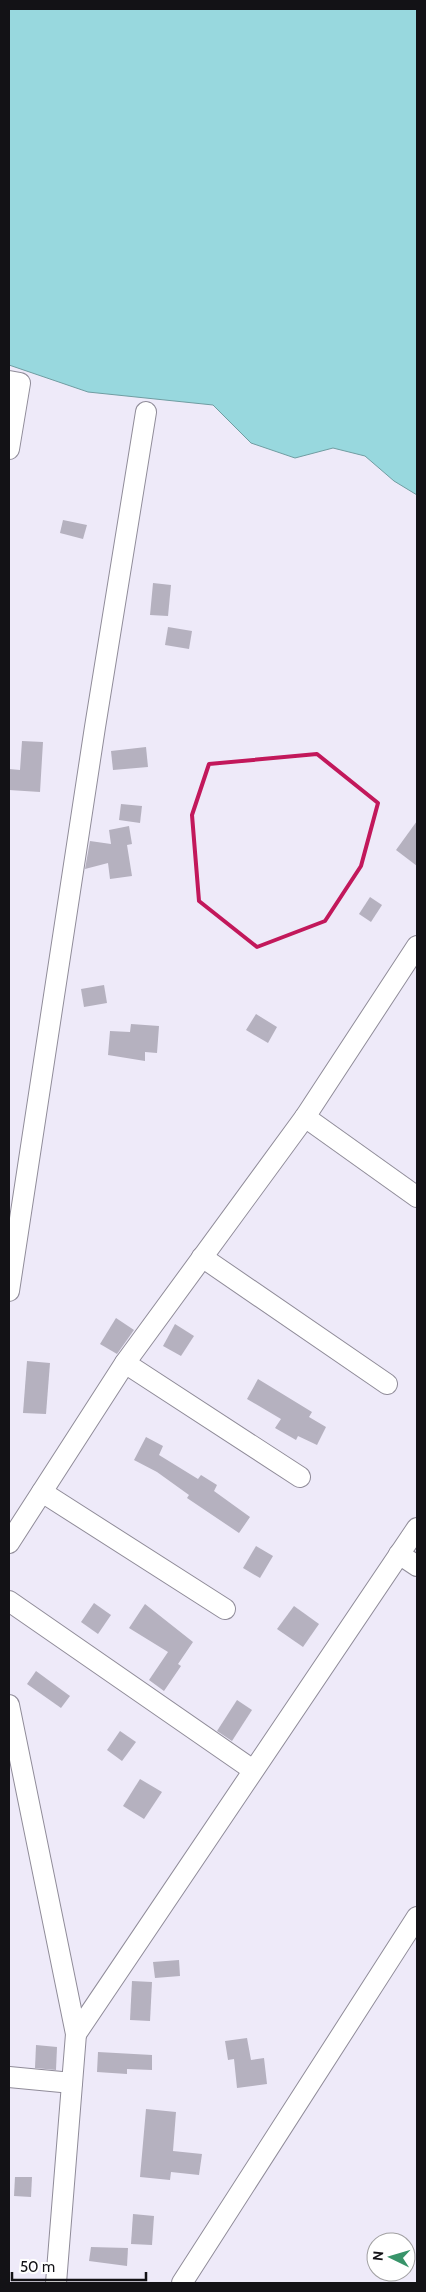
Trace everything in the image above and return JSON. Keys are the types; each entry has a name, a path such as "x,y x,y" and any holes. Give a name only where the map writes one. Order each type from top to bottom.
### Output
{"street":[{"path":"9,381 20,383 9,449"},
{"path":"9,1291 96,717 146,412"},
{"path":"9,1543 125,1363 305,1117 417,946"},
{"path":"305,1117 417,1197"},
{"path":"202,1257 387,1384"},
{"path":"125,1363 300,1477"},
{"path":"42,1492 225,1609"},
{"path":"76,2034 417,1528"},
{"path":"399,1554 417,1566"},
{"path":"9,1601 253,1770"},
{"path":"9,1705 76,2034 56,2283"},
{"path":"182,2283 417,1917"},
{"path":"9,2077 72,2083"}],"highlighted area":[{"path":"317,754 378,803 361,866 325,921 257,947 199,901 192,815 209,764"}],"water":[{"path":"9,9 417,9 417,495 394,481 365,456 333,448 295,458 251,443 213,405 88,392 9,365"}],"building":[{"path":"63,520 87,525 83,539 60,533"},
{"path":"153,583 171,585 168,616 150,615"},
{"path":"168,627 192,631 189,649 165,645"},
{"path":"22,741 43,742 40,792 9,790 9,769 20,770"},
{"path":"146,747 148,767 113,770 111,751"},
{"path":"121,804 142,806 140,823 119,820"},
{"path":"417,821 417,866 396,850"},
{"path":"129,826 132,844 127,845 132,876 110,879 108,863 85,869 90,841 111,844 109,830"},
{"path":"370,897 382,905 371,922 359,914"},
{"path":"104,985 107,1003 84,1007 81,989"},
{"path":"256,1014 277,1027 268,1043 246,1030"},
{"path":"131,1024 159,1026 157,1053 145,1052 145,1061 108,1055 110,1031 130,1032"},
{"path":"116,1318 134,1330 117,1354 100,1344"},
{"path":"175,1324 194,1336 181,1356 163,1346"},
{"path":"27,1361 50,1363 46,1414 23,1413"},
{"path":"258,1379 312,1412 309,1417 326,1427 317,1445 298,1436 296,1440 275,1428 281,1419 247,1399"},
{"path":"146,1437 163,1446 159,1455 198,1479 201,1475 217,1485 214,1491 250,1517 239,1533 187,1498 189,1495 157,1472 134,1460"},
{"path":"256,1546 273,1556 260,1578 243,1568"},
{"path":"94,1603 111,1615 98,1634 81,1622"},
{"path":"145,1604 193,1642 178,1664 181,1666 164,1691 149,1680 168,1652 129,1628"},
{"path":"294,1606 319,1624 303,1647 277,1629"},
{"path":"36,1671 70,1696 61,1708 27,1684"},
{"path":"237,1700 252,1710 232,1741 217,1731"},
{"path":"120,1731 136,1742 122,1761 107,1750"},
{"path":"140,1779 162,1792 144,1819 123,1806"},
{"path":"179,1960 180,1976 155,1978 153,1962"},
{"path":"132,1981 152,1982 150,2021 130,2020"},
{"path":"247,2038 251,2060 264,2058 267,2084 237,2088 234,2059 228,2060 225,2041"},
{"path":"36,2045 57,2047 56,2070 35,2068"},
{"path":"98,2052 152,2055 152,2070 127,2069 127,2074 97,2072"},
{"path":"146,2109 176,2112 173,2151 202,2154 199,2175 171,2172 170,2180 140,2177"},
{"path":"15,2177 32,2177 31,2197 14,2196"},
{"path":"133,2214 154,2216 152,2245 131,2244"},
{"path":"91,2247 128,2248 127,2266 89,2261"}]}
